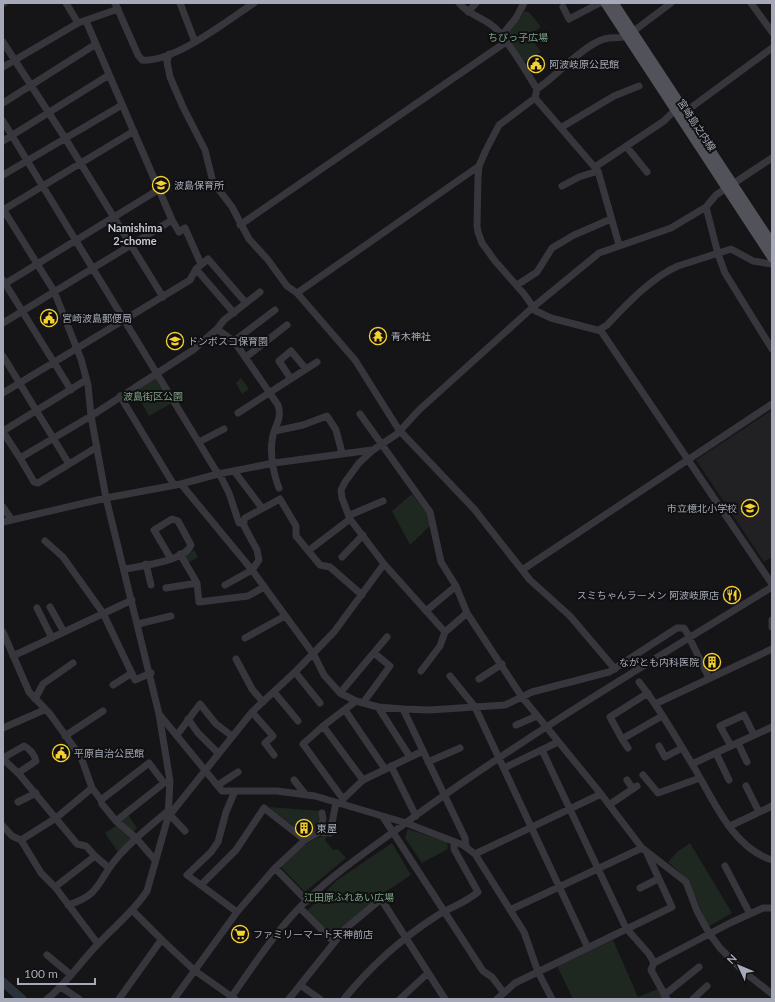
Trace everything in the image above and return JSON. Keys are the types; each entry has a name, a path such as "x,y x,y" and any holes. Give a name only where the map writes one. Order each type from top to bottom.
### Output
{"main road":[{"name":"宮崎島之内線","path":"605,3 630,33 685,112 772,258"},
{"name":"宮崎島之内線","path":"614,3 674,111 772,242"}],"street":[{"path":"66,3 78,23"},
{"path":"180,3 195,42"},
{"path":"3,67 78,23 86,21 116,6 132,42 142,60 149,60 169,54 195,42 254,3"},
{"path":"132,910 194,970 232,998 280,931 307,900 394,832 444,795 499,758 772,585 599,330 551,318 532,308 517,285 495,261 482,243 478,232 477,219 479,166 489,141 499,125 535,98 536,89 502,35 489,23 468,12 458,3"},
{"path":"468,12 476,3"},
{"path":"502,35 516,18 524,3"},
{"path":"562,6 569,19 600,3"},
{"path":"536,89 588,47 610,37 620,38 630,33 671,3"},
{"path":"751,3 772,32"},
{"path":"86,21 172,220 179,232 185,228 199,267 234,313"},
{"path":"3,42 49,112 163,297"},
{"path":"240,225 506,42"},
{"path":"3,103 96,44"},
{"path":"685,112 772,48"},
{"path":"169,54 167,62 170,77 183,107 206,150 213,182 232,207 240,225 249,239 268,260 287,286 297,293 356,361 399,430 475,510 530,580 570,616 615,669"},
{"path":"3,141 109,75"},
{"path":"562,128 614,96 639,86"},
{"path":"535,98 597,169 619,245"},
{"path":"3,175 122,105"},
{"path":"562,186 597,169 626,146 664,121 674,111"},
{"path":"3,121 219,474 229,493 239,523 244,522"},
{"path":"47,999 132,910 147,891 168,814 167,782 159,714 125,568 106,498 86,380 76,348 54,291 3,209 134,132"},
{"path":"626,146 647,172"},
{"path":"445,632 384,564 350,517 343,504 341,490 359,463 399,430 532,308 599,253 671,228 706,207 713,198 772,158"},
{"path":"297,293 479,166"},
{"path":"71,390 4,283 158,190"},
{"path":"706,207 718,254 734,289 772,349"},
{"path":"517,285 537,272 552,248 574,235 611,219"},
{"path":"3,323 172,220"},
{"path":"599,330 671,269 718,254 731,248 753,261 772,264"},
{"path":"3,392 190,280 199,267 208,259 246,303"},
{"path":"20,458 91,416 193,350 260,292"},
{"path":"234,341 275,310"},
{"path":"246,357 287,325"},
{"path":"218,329 234,341 278,405 281,414 272,441 274,463 279,488"},
{"path":"291,378 279,361 291,351 306,369"},
{"path":"3,356 69,464"},
{"path":"238,413 317,362"},
{"path":"86,380 3,432 34,482 38,483 97,447"},
{"path":"120,396 177,484 252,570 314,654 324,675 340,693 356,701 378,707 404,709 505,705 522,697 559,684 609,672 678,628 684,628 709,678"},
{"path":"522,570 772,404"},
{"path":"360,414 430,512 434,520 438,554 456,586 467,613 502,664 522,697 644,849 686,882 697,911 709,933 731,960 772,994"},
{"path":"275,431 303,425 327,416 336,430 342,453"},
{"path":"199,442 224,429"},
{"path":"3,522 106,498 274,463 373,450"},
{"path":"234,471 262,508"},
{"path":"225,585 252,570 259,560 244,522 245,518 280,499 296,526 296,536 308,551 320,565 330,567 362,595"},
{"path":"308,551 350,517 383,501"},
{"path":"3,507 11,519"},
{"path":"125,568 171,559 189,549 191,545 178,521 172,519 154,530 171,559"},
{"path":"342,557 363,535"},
{"path":"45,541 64,557 103,613 135,680 150,673"},
{"path":"180,554 197,583 199,602 248,596 264,587"},
{"path":"146,564 151,585"},
{"path":"68,905 92,894 109,868 136,838 168,814 206,770 252,712 314,654 334,632 384,564"},
{"path":"166,588 197,583"},
{"path":"426,611 456,586"},
{"path":"13,656 132,600"},
{"path":"50,607 64,632"},
{"path":"37,608 52,638"},
{"path":"421,672 440,646 445,632 467,613"},
{"path":"138,624 171,616"},
{"path":"245,638 285,616"},
{"path":"772,620 772,627"},
{"path":"3,632 23,682 44,710 50,714 81,757 92,788 101,800 102,804 116,821 136,838 155,860"},
{"path":"340,693 387,636"},
{"path":"655,704 772,649"},
{"path":"363,703 390,666 374,653"},
{"path":"236,659 252,689 263,702"},
{"path":"35,699 43,684 73,662"},
{"path":"479,679 502,664"},
{"path":"295,672 320,703"},
{"path":"114,685 132,673"},
{"path":"450,676 475,707 587,946"},
{"path":"639,682 655,704 735,834 756,853 764,858 772,860"},
{"path":"274,692 298,721"},
{"path":"628,748 610,717 648,693"},
{"path":"341,802 303,744 323,726 356,701"},
{"path":"177,735 200,704 216,724 232,736"},
{"path":"378,707 410,757"},
{"path":"404,709 465,838 466,847"},
{"path":"3,728 44,710"},
{"path":"345,710 388,768 416,816"},
{"path":"65,736 104,711"},
{"path":"252,712 273,736 265,743 274,755"},
{"path":"159,714 222,791 305,794 341,802 383,817 406,823 466,847 475,854 524,932 538,972 552,999"},
{"path":"747,762 720,726 744,715 754,735"},
{"path":"516,726 537,716"},
{"path":"622,738 662,716"},
{"path":"188,719 198,733 218,753"},
{"path":"323,726 363,780"},
{"path":"692,764 772,727"},
{"path":"504,768 558,742"},
{"path":"18,773 36,761 35,757 27,747 24,746 3,759 36,793 77,844 86,846 94,856 109,868"},
{"path":"659,746 665,757 682,748"},
{"path":"428,762 460,748"},
{"path":"542,750 626,928 649,954 654,963"},
{"path":"174,999 238,912 275,868 305,840 319,832 330,833 341,802 363,780 423,751"},
{"path":"716,753 729,780"},
{"path":"101,800 149,763 167,782"},
{"path":"218,785 238,772"},
{"path":"643,775 658,793 700,778"},
{"path":"294,780 305,794"},
{"path":"609,805 635,787 627,780"},
{"path":"116,821 167,782"},
{"path":"746,786 759,812"},
{"path":"21,840 56,818 92,788"},
{"path":"234,791 226,812 218,842 211,852 187,875 238,912"},
{"path":"18,802 36,793"},
{"path":"475,854 601,794"},
{"path":"730,826 772,806"},
{"path":"201,885 236,850 264,808 305,840"},
{"path":"319,832 323,819 322,813"},
{"path":"168,814 185,831"},
{"path":"383,817 483,972 492,977 504,993"},
{"path":"3,826 12,836 21,840 41,873 55,887 98,944"},
{"path":"344,999 406,936 444,911 466,902 478,892 454,849 454,842"},
{"path":"510,910 644,849"},
{"path":"497,999 515,983 587,946 672,907 644,849"},
{"path":"55,887 94,856"},
{"path":"725,866 750,914"},
{"path":"275,868 307,900"},
{"path":"640,888 658,879"},
{"path":"289,999 345,929 381,899 406,936 444,999"},
{"path":"300,908 334,942"},
{"path":"700,967 665,997 651,970 654,963 709,933 763,908 772,908"},
{"path":"119,999 159,943 163,941"},
{"path":"47,955 71,974"},
{"path":"402,998 428,973"},
{"path":"300,984 320,999"},
{"path":"693,999 707,986"},
{"path":"59,988 79,999"}],"shaded area":[{"name":"市立檍北小学校","path":"772,410 772,557 764,562 696,460"}],"green space":[{"name":"ちびっ子広場","path":"524,11 529,12 541,27 529,35 541,52 524,62 503,35 521,18"},
{"name":"波島街区公園","path":"157,376 172,403 149,416 134,389"},
{"path":"241,378 249,389 242,394 236,383"},
{"path":"412,494 432,520 431,525 410,545 392,511"},
{"path":"194,550 198,557 188,563 184,556"},
{"path":"269,807 321,811 316,829 306,836"},
{"path":"128,815 137,828 133,832 120,821"},
{"path":"117,825 133,838 118,852 105,833"},
{"path":"408,829 447,842 448,849 422,863 405,838"},
{"name":"江田原ふれあい広場","path":"327,835 325,840 333,850 338,849 346,858 305,892 281,867 307,843"},
{"name":"江田原ふれあい広場","path":"392,843 411,875 378,897 334,937 307,911 336,881"},
{"path":"690,843 732,913 708,927 689,881 668,862 677,852"},
{"path":"613,940 638,997 658,989 665,999 573,999 557,966"}],"waterway":[{"path":"3,982 22,999"}],"place":[{"name":"阿波岐原公民館","path":"536,64"},
{"name":"波島保育所","path":"161,185"},
{"name":"宮崎波島郵便局","path":"49,318"},
{"name":"青木神社","path":"378,336"},
{"name":"ドンボスコ保育園","path":"175,341"},
{"name":"市立檍北小学校","path":"750,508"},
{"name":"スミちゃんラーメン 阿波岐原店","path":"732,595"},
{"name":"ながとも内科医院","path":"712,662"},
{"name":"平原自治公民館","path":"61,753"},
{"name":"東屋","path":"304,828"},
{"name":"ファミリーマート天神前店","path":"240,934"}],"district":[{"name":"Namishima 2-chome","path":"135,233"}]}
